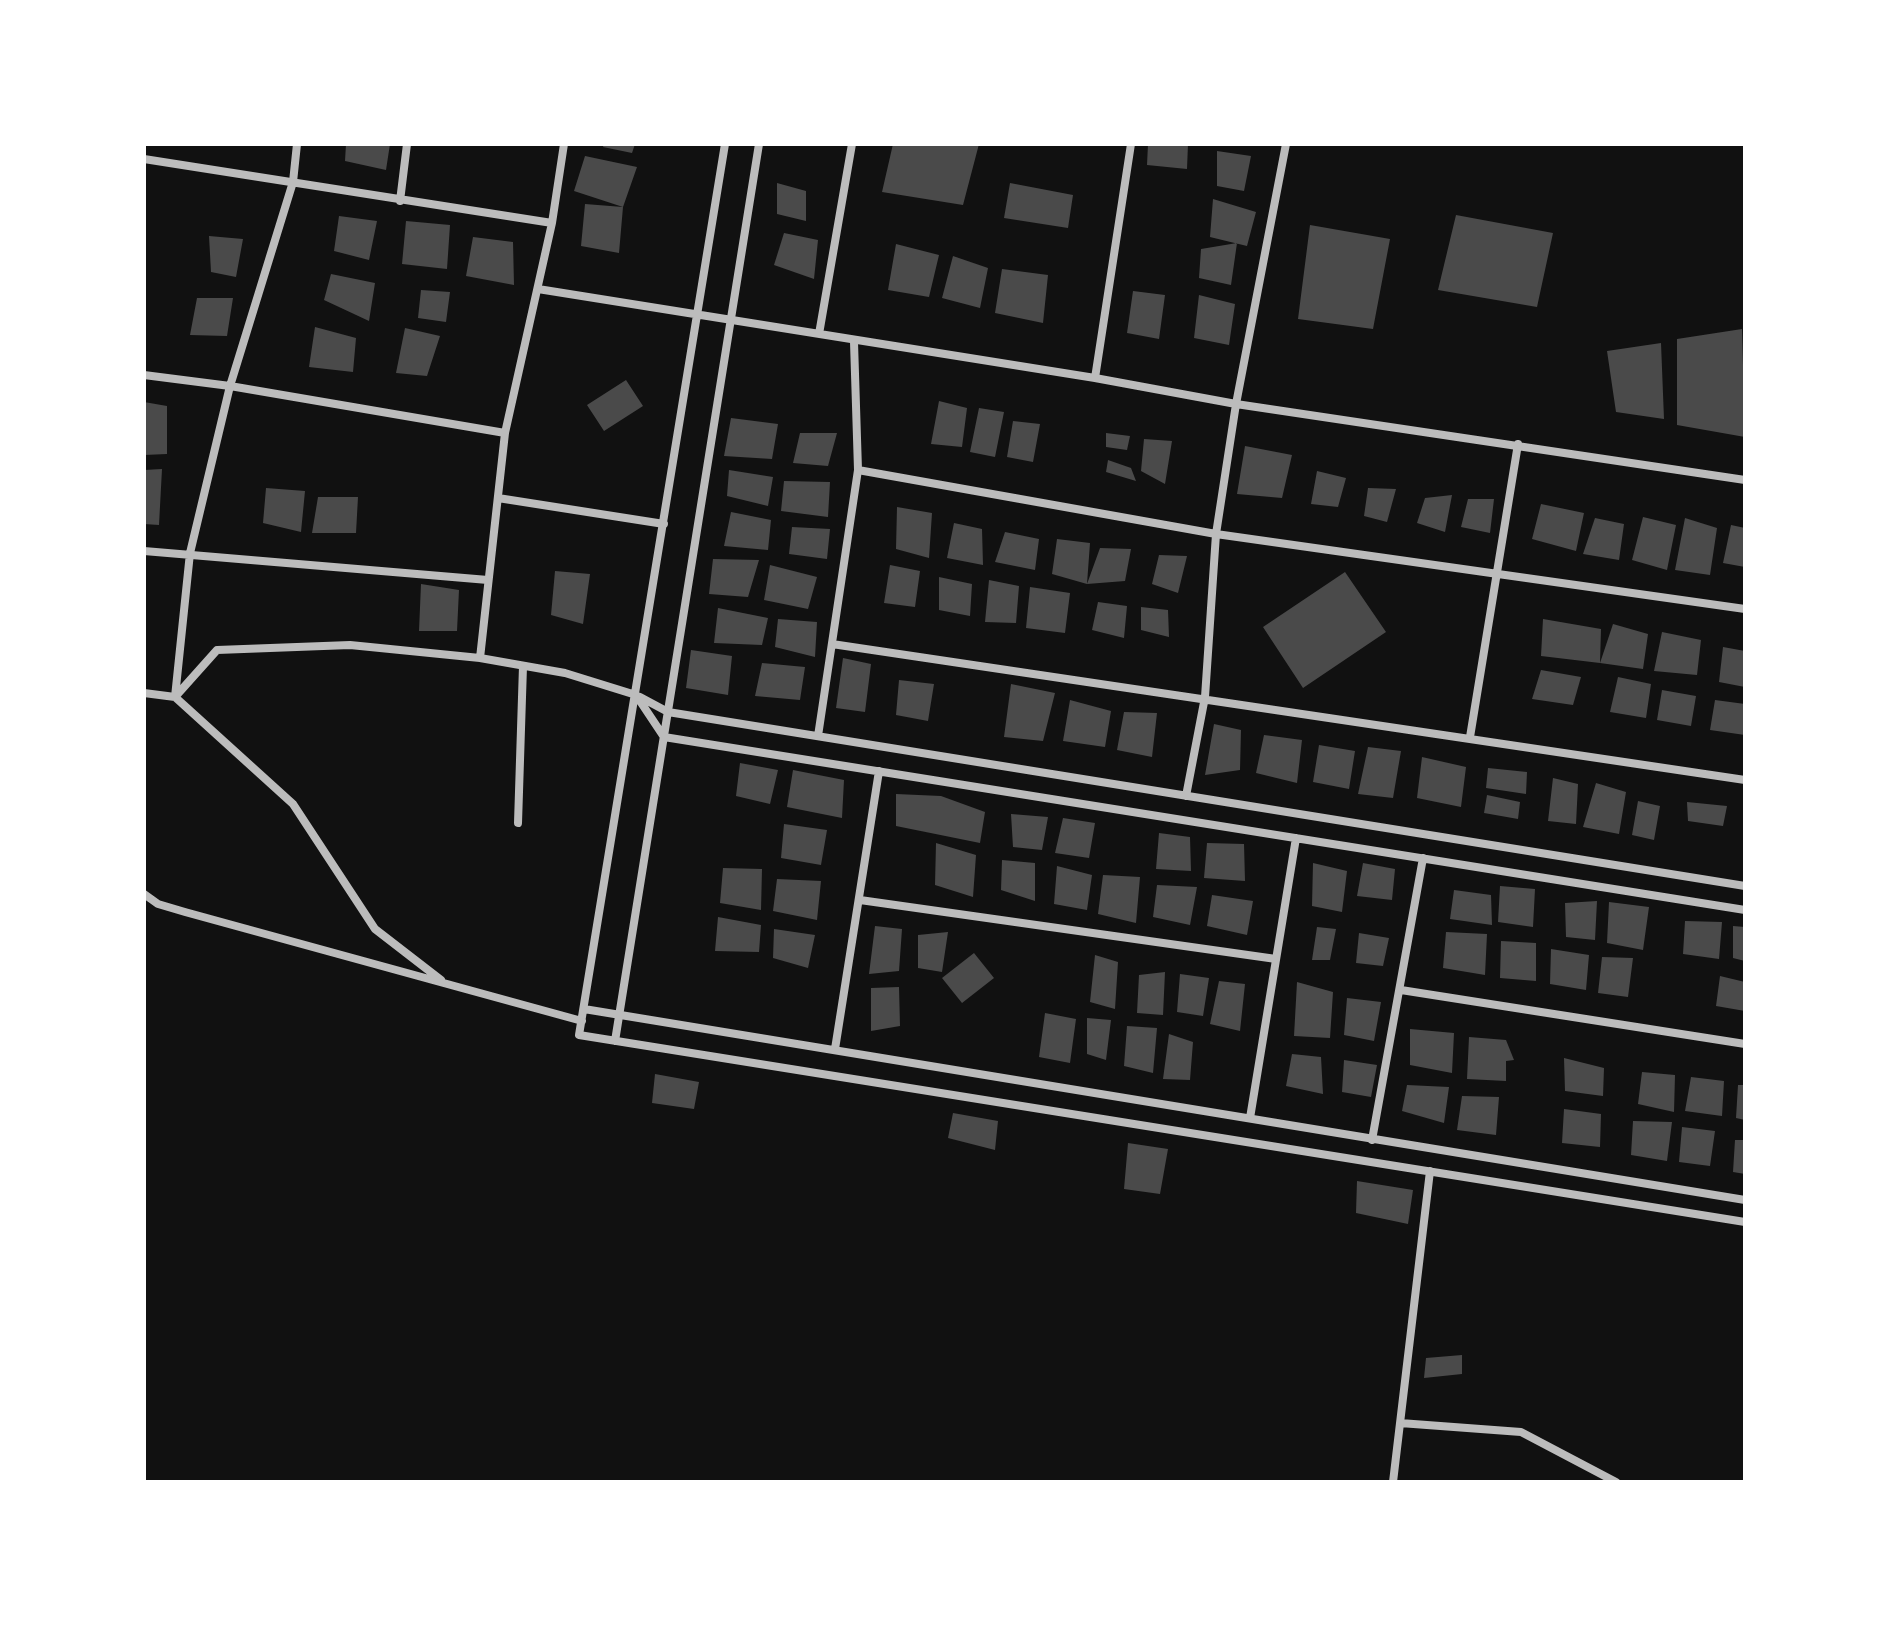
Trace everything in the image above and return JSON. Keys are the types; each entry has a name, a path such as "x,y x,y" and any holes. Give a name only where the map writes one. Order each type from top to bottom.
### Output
{"street":[{"path":"175,697 190,553 230,386 293,182 297,144"},
{"path":"400,201 407,144"},
{"path":"480,658 505,433 552,223 564,144"},
{"path":"725,144 579,1035 1745,1222"},
{"path":"615,1041 759,144"},
{"path":"819,334 852,144"},
{"path":"1095,378 1131,144"},
{"path":"1186,796 1205,697 1216,534 1236,404 1286,144"},
{"path":"144,159 552,223"},
{"path":"538,289 854,342 1095,378 1236,404 1745,480"},
{"path":"818,736 858,470 854,342"},
{"path":"144,375 230,386 505,433"},
{"path":"1470,737 1518,444"},
{"path":"858,470 1216,534 1745,609"},
{"path":"498,498 664,524"},
{"path":"144,551 488,580"},
{"path":"832,644 1205,697 1745,780"},
{"path":"175,697 217,650 350,645 480,658 565,673 636,695 668,712 1745,886"},
{"path":"518,823 523,666"},
{"path":"144,693 175,697 293,804 375,929 446,983"},
{"path":"636,695 664,737 1745,910"},
{"path":"835,1049 879,771"},
{"path":"1250,1118 1296,838"},
{"path":"1372,1140 1423,858"},
{"path":"144,894 158,904 185,912 582,1021"},
{"path":"860,900 1276,959"},
{"path":"1401,990 1745,1044"},
{"path":"584,1009 1745,1200"},
{"path":"1393,1482 1430,1171"},
{"path":"1400,1423 1521,1432 1616,1482"}],"building":[{"path":"346,144 390,144 386,170 345,161"},
{"path":"604,144 635,144 632,153 603,147"},
{"path":"893,144 979,144 963,205 882,192"},
{"path":"1148,144 1188,144 1187,169 1147,165"},
{"path":"1217,151 1251,156 1244,191 1217,186"},
{"path":"585,156 637,167 623,207 574,191"},
{"path":"777,183 806,191 806,221 777,214"},
{"path":"1010,183 1073,195 1068,228 1004,218"},
{"path":"1213,199 1256,212 1247,246 1210,237"},
{"path":"585,204 623,207 619,253 581,246"},
{"path":"1456,215 1553,233 1537,307 1438,290"},
{"path":"339,216 377,221 369,260 334,251"},
{"path":"406,221 450,225 447,269 402,264"},
{"path":"1310,225 1390,239 1373,329 1298,319"},
{"path":"784,233 818,240 814,279 774,265"},
{"path":"209,236 243,239 236,277 211,272"},
{"path":"473,237 513,242 514,285 466,276"},
{"path":"1237,243 1231,285 1199,278 1201,249"},
{"path":"896,244 939,255 929,297 888,290"},
{"path":"953,256 988,268 980,308 942,298"},
{"path":"1002,269 1048,275 1043,323 995,313"},
{"path":"331,274 375,283 369,321 324,300"},
{"path":"421,290 450,292 446,322 418,318"},
{"path":"1133,291 1165,295 1159,339 1127,333"},
{"path":"1199,295 1235,304 1229,345 1194,338"},
{"path":"197,298 233,298 227,336 190,335"},
{"path":"315,327 356,338 353,372 309,367"},
{"path":"405,328 440,336 427,376 396,373"},
{"path":"1742,329 1745,437 1677,425 1677,339"},
{"path":"1661,343 1664,419 1616,412 1607,351"},
{"path":"626,380 643,406 604,431 587,405"},
{"path":"939,401 967,408 962,447 931,444"},
{"path":"144,402 167,406 167,454 144,455"},
{"path":"979,408 1004,412 995,457 970,452"},
{"path":"731,418 778,424 772,459 724,456"},
{"path":"1013,421 1040,424 1033,462 1007,457"},
{"path":"800,433 837,433 828,466 793,463"},
{"path":"1106,433 1130,436 1127,450 1106,447"},
{"path":"1144,439 1172,441 1165,484 1141,471"},
{"path":"1245,446 1292,455 1282,498 1237,494"},
{"path":"1108,460 1131,468 1136,481 1106,472"},
{"path":"162,469 159,525 144,524 144,470"},
{"path":"729,470 773,477 768,506 727,496"},
{"path":"1317,471 1346,478 1338,507 1311,504"},
{"path":"784,481 830,482 828,517 781,511"},
{"path":"266,488 305,491 301,532 263,523"},
{"path":"1368,488 1396,489 1387,522 1364,516"},
{"path":"1452,495 1445,532 1417,523 1425,498"},
{"path":"318,497 358,497 356,533 312,533"},
{"path":"1468,499 1494,499 1490,533 1461,527"},
{"path":"1541,504 1584,513 1576,551 1532,539"},
{"path":"897,507 932,513 929,558 896,549"},
{"path":"731,512 771,520 768,550 724,546"},
{"path":"1643,517 1676,525 1667,570 1632,560"},
{"path":"1595,518 1624,524 1619,560 1583,554"},
{"path":"1685,518 1717,528 1710,575 1675,570"},
{"path":"954,523 982,529 983,565 947,558"},
{"path":"1731,525 1745,528 1745,567 1723,563"},
{"path":"792,527 830,529 827,559 789,554"},
{"path":"1005,532 1039,539 1035,570 995,562"},
{"path":"1057,539 1090,543 1087,584 1052,574"},
{"path":"1100,548 1131,549 1125,581 1087,584"},
{"path":"1159,555 1187,556 1178,593 1152,584"},
{"path":"713,559 759,560 748,597 709,594"},
{"path":"770,565 817,577 808,609 764,600"},
{"path":"890,565 920,571 915,607 884,603"},
{"path":"555,571 590,574 583,624 551,615"},
{"path":"1345,572 1386,632 1303,688 1263,627"},
{"path":"939,577 972,584 970,616 939,610"},
{"path":"989,580 1019,586 1016,623 985,622"},
{"path":"421,584 459,590 457,631 419,631"},
{"path":"1030,587 1070,593 1065,633 1026,628"},
{"path":"1098,602 1127,606 1124,638 1092,630"},
{"path":"1141,607 1168,610 1169,637 1141,630"},
{"path":"718,608 768,618 762,645 714,643"},
{"path":"778,619 817,622 815,657 775,647"},
{"path":"1543,619 1601,629 1600,663 1541,656"},
{"path":"1613,624 1648,634 1643,669 1600,663"},
{"path":"1662,632 1701,640 1697,675 1654,671"},
{"path":"1723,647 1745,651 1745,687 1719,682"},
{"path":"691,650 732,656 728,695 686,688"},
{"path":"843,658 871,664 865,712 836,708"},
{"path":"762,663 805,667 800,700 755,696"},
{"path":"1541,670 1581,677 1573,705 1532,699"},
{"path":"1618,677 1651,684 1646,718 1610,712"},
{"path":"899,680 934,684 928,721 896,715"},
{"path":"1011,684 1055,693 1043,741 1004,737"},
{"path":"1662,690 1696,696 1691,726 1657,720"},
{"path":"1070,700 1111,711 1105,747 1063,741"},
{"path":"1715,700 1745,704 1745,735 1710,730"},
{"path":"1124,712 1157,713 1152,757 1117,750"},
{"path":"1214,724 1241,730 1240,770 1205,775"},
{"path":"1264,735 1302,740 1297,783 1256,773"},
{"path":"1319,745 1355,751 1349,789 1313,782"},
{"path":"1368,747 1401,751 1393,798 1358,794"},
{"path":"1422,757 1466,767 1461,807 1417,798"},
{"path":"740,763 778,770 770,804 736,796"},
{"path":"1488,768 1527,772 1526,794 1486,788"},
{"path":"793,770 844,780 842,818 787,807"},
{"path":"1553,778 1578,784 1576,824 1548,821"},
{"path":"1596,783 1626,792 1619,834 1583,827"},
{"path":"896,794 941,796 985,812 980,843 896,826"},
{"path":"1487,795 1520,802 1518,819 1484,813"},
{"path":"1638,801 1660,806 1654,840 1632,835"},
{"path":"1687,802 1727,806 1723,826 1688,821"},
{"path":"1011,814 1048,817 1042,850 1013,847"},
{"path":"1063,818 1095,823 1089,858 1055,853"},
{"path":"784,824 827,830 821,865 781,858"},
{"path":"1159,833 1190,837 1191,871 1156,869"},
{"path":"936,843 976,855 973,897 935,885"},
{"path":"1207,843 1244,844 1245,881 1204,878"},
{"path":"1002,860 1035,863 1035,901 1001,890"},
{"path":"1313,863 1347,871 1342,912 1312,906"},
{"path":"1363,863 1395,869 1392,900 1357,896"},
{"path":"1057,866 1092,875 1087,910 1054,904"},
{"path":"723,868 762,869 761,910 720,903"},
{"path":"1103,875 1140,877 1136,923 1098,914"},
{"path":"777,879 821,881 817,920 773,911"},
{"path":"1157,885 1197,887 1190,925 1153,917"},
{"path":"1500,886 1535,889 1533,927 1498,922"},
{"path":"1454,890 1491,895 1492,925 1450,919"},
{"path":"1212,895 1253,901 1247,935 1207,926"},
{"path":"1597,901 1595,940 1566,937 1565,903"},
{"path":"1609,902 1649,907 1643,950 1607,943"},
{"path":"718,917 761,925 759,952 715,951"},
{"path":"1685,921 1722,922 1719,959 1683,954"},
{"path":"875,926 902,929 899,971 869,974"},
{"path":"1733,926 1745,927 1745,961 1733,958"},
{"path":"1317,927 1336,929 1330,960 1312,960"},
{"path":"774,929 815,935 808,968 773,958"},
{"path":"948,932 942,972 918,968 918,935"},
{"path":"1446,932 1487,934 1485,975 1443,968"},
{"path":"1359,933 1389,938 1383,966 1356,963"},
{"path":"1501,941 1536,943 1536,981 1500,978"},
{"path":"1551,949 1589,955 1586,990 1550,984"},
{"path":"974,953 994,978 962,1003 942,978"},
{"path":"1095,955 1118,962 1115,1009 1090,1002"},
{"path":"1602,957 1633,958 1628,997 1598,993"},
{"path":"1165,972 1163,1015 1137,1013 1139,975"},
{"path":"1180,974 1209,978 1203,1016 1177,1012"},
{"path":"1720,976 1745,982 1745,1011 1716,1006"},
{"path":"1219,981 1245,984 1240,1031 1210,1024"},
{"path":"1297,982 1333,992 1330,1038 1294,1036"},
{"path":"899,987 900,1026 871,1031 871,988"},
{"path":"1347,998 1381,1002 1374,1041 1344,1035"},
{"path":"1045,1013 1076,1019 1070,1063 1039,1057"},
{"path":"1087,1018 1111,1020 1106,1060 1087,1054"},
{"path":"1127,1026 1157,1028 1153,1073 1124,1066"},
{"path":"1410,1029 1454,1033 1452,1073 1410,1065"},
{"path":"1169,1034 1193,1042 1190,1080 1163,1079"},
{"path":"1469,1037 1506,1040 1514,1060 1506,1061 1506,1081 1467,1079"},
{"path":"1292,1054 1321,1057 1323,1094 1286,1086"},
{"path":"1564,1058 1604,1068 1603,1096 1565,1091"},
{"path":"1344,1060 1377,1065 1371,1097 1342,1092"},
{"path":"1642,1072 1675,1075 1674,1112 1638,1104"},
{"path":"655,1074 699,1082 694,1109 652,1103"},
{"path":"1691,1077 1724,1081 1722,1116 1685,1111"},
{"path":"1407,1085 1449,1087 1444,1123 1402,1111"},
{"path":"1738,1085 1745,1085 1745,1120 1736,1118"},
{"path":"1462,1096 1499,1097 1496,1135 1457,1130"},
{"path":"1564,1109 1601,1114 1600,1147 1562,1143"},
{"path":"953,1113 998,1121 995,1150 948,1138"},
{"path":"1633,1121 1672,1122 1667,1161 1631,1155"},
{"path":"1682,1127 1715,1131 1710,1166 1679,1162"},
{"path":"1735,1140 1745,1140 1745,1174 1733,1172"},
{"path":"1128,1143 1168,1149 1160,1194 1124,1189"},
{"path":"1357,1181 1413,1190 1408,1224 1356,1213"},
{"path":"1462,1355 1462,1374 1424,1378 1426,1358"}]}
